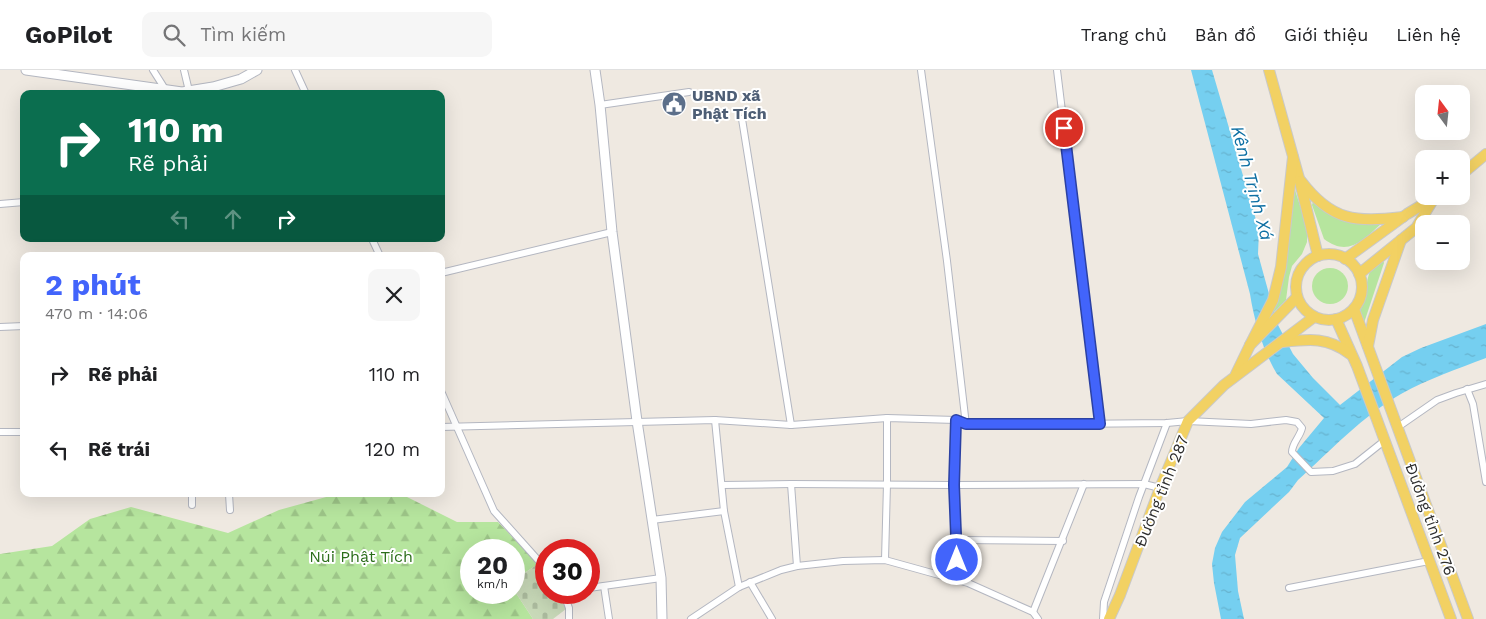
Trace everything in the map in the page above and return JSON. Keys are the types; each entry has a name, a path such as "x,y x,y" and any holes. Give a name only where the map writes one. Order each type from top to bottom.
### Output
{"main road":[{"path":"26,70 171,90"},
{"path":"195,90 241,79 256,70"},
{"path":"595,70 612,232 637,421 661,578 662,619"},
{"path":"1269,70 1318,256"},
{"path":"1470,167 1486,154"},
{"path":"1250,345 1272,300 1281,267 1293,158"},
{"path":"1299,178 1314,198 1341,215 1358,220 1403,217"},
{"path":"1345,259 1403,217 1423,205"},
{"path":"1359,274 1416,228 1431,205"},
{"path":"1368,347 1373,320 1401,240"},
{"path":"1332,255 1345,259 1355,267 1359,274 1362,292 1358,303 1346,316 1325,320 1314,317 1304,309 1297,297 1296,286 1300,273 1306,264 1318,256 1332,255"},
{"name":"Đường tỉnh 287","path":"1234,377 1250,345 1297,297"},
{"path":"1354,309 1368,347"},
{"name":"Đường tỉnh 287","path":"1109,619 1188,422 1224,385 1314,317"},
{"path":"1336,319 1352,355"},
{"path":"1282,342 1324,341 1339,345 1352,355"},
{"name":"Đường tỉnh 276","path":"1368,347 1468,619"},
{"name":"Đường tỉnh 276","path":"1352,355 1451,619"}],"street":[{"path":"153,70 165,89"},
{"path":"184,70 189,90"},
{"path":"295,70 304,90"},
{"path":"920,70 948,270 966,424"},
{"path":"1057,70 1100,424"},
{"path":"600,105 690,92"},
{"path":"742,119 791,425"},
{"path":"0,204 20,202"},
{"path":"445,273 612,232"},
{"path":"0,327 20,326"},
{"path":"1396,423 1437,400 1486,384"},
{"path":"1467,389 1473,404 1486,482"},
{"path":"445,400 494,510 535,557"},
{"path":"885,560 887,418"},
{"path":"445,427 715,420 791,425 887,418 956,420 966,424 1188,422 1251,424 1293,420 1300,424 1302,428 1292,446 1294,455 1311,472 1334,471 1355,464 1384,442"},
{"path":"715,420 724,512 738,587"},
{"path":"956,420 954,485 957,580"},
{"path":"1103,619 1104,602 1167,423"},
{"path":"0,432 20,432"},
{"path":"791,484 797,566"},
{"path":"1033,612 1063,541 1084,484"},
{"path":"722,485 1144,484 1160,488"},
{"path":"192,497 192,505"},
{"path":"228,497 230,510"},
{"path":"652,520 724,512"},
{"path":"957,540 1063,541"},
{"path":"691,619 738,587 797,566 843,561 885,560 957,580 984,590 1033,612 1038,619"},
{"path":"1289,588 1429,560"},
{"path":"600,587 661,578"},
{"path":"750,582 772,619"},
{"path":"604,586 609,619"},
{"path":"568,604 568,619"}],"green space":[{"path":"1295,190 1307,227 1307,242 1302,254 1292,266 1286,300 1270,316 1285,266"},
{"path":"1313,202 1354,221 1381,224 1354,245 1340,247 1324,239 1312,205"},
{"path":"1383,260 1384,263 1363,326 1358,312 1364,299 1370,271 1377,263"},
{"path":"1330,268 1337,269 1343,273 1347,279 1347,293 1343,299 1337,303 1330,304 1323,303 1317,299 1313,293 1312,286 1313,279 1317,273 1323,269"},
{"name":"Núi Phật Tích","path":"326,497 407,497 457,522 498,522 514,539 460,539 460,604 523,604 533,619 0,619 0,554 52,546 90,519 131,507 228,533 279,510"},
{"name":"Núi Phật Tích","path":"525,550 535,561 535,566 525,573"},
{"path":"535,566 535,604 563,604 566,609 553,619 533,619 523,604 525,604 525,573"}],"water":[{"path":"1191,70 1212,70 1259,230 1258,254 1277,323 1293,354 1313,378 1340,405 1402,357 1486,324 1486,358 1443,374 1401,394 1374,412 1298,480 1289,492 1240,538 1235,555 1238,591 1244,619 1221,619 1212,564 1215,548 1222,532 1245,502 1287,467 1299,448 1324,418 1277,374 1263,345"}],"place":[{"name":"UBND xã Phật Tích","path":"674,104"}],"route":[{"path":"957,560 954,485 956,420 966,424 1100,424 1064,128"}],"water label":[{"name":"Kênh Trịnh Xá","path":"1252,183"}]}
